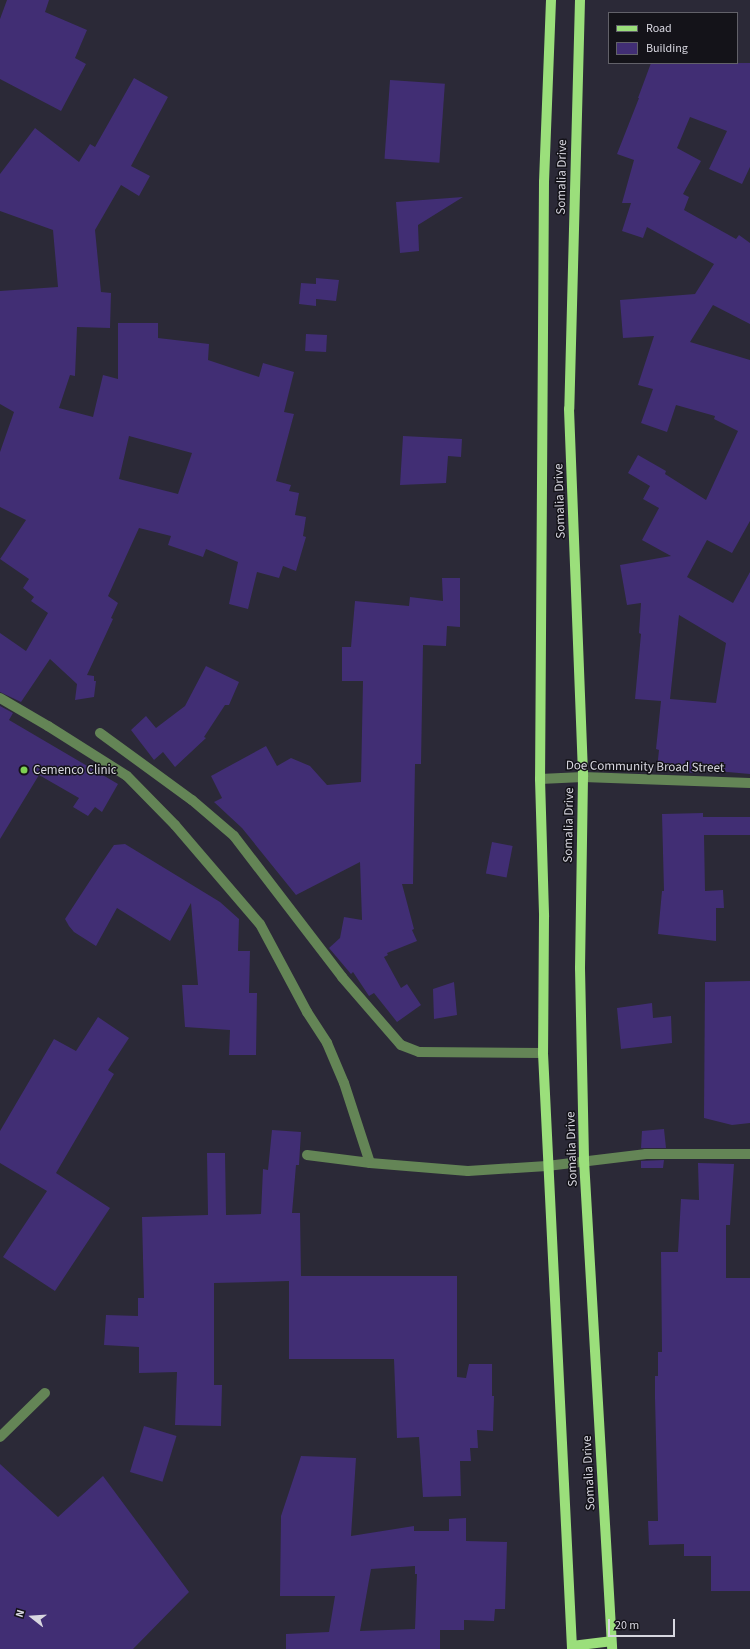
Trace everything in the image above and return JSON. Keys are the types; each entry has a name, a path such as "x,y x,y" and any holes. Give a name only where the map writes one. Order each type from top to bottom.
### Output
{"main road":[{"name":"Somalia Drive","path":"551,0 544,182 540,779 544,917 543,1053 547,1166 572,1648"},
{"name":"Somalia Drive","path":"580,0 569,409 583,777 580,968 584,1160 611,1645"},
{"path":"572,1648 611,1645"}],"street":[{"path":"0,698 48,726 127,776 175,825 260,924 307,1012 327,1043 344,1083 370,1163"},
{"path":"100,733 192,800 234,836 342,977 401,1044 420,1052 543,1053"},
{"name":"Doe Community Broad Street","path":"540,779 583,777 750,783"},
{"path":"307,1156 468,1171 547,1166 584,1160 646,1154 750,1154"},
{"path":"0,1437 45,1393"}],"building":[{"path":"7,0 49,0 45,12 87,30 75,58 86,64 61,111 0,79 0,19"},
{"path":"750,63 750,167 742,184 709,169 727,131 690,117 677,148 701,161 683,194 689,197 684,210 736,239 739,235 750,243 750,324 713,305 690,342 750,360 750,521 732,553 707,540 687,577 733,603 750,572 750,774 694,769 694,773 657,769 659,750 656,749 661,701 635,699 641,634 639,633 641,603 627,605 620,565 671,556 642,540 659,508 643,499 650,486 628,473 638,455 666,471 665,474 706,500 738,431 714,419 715,416 676,405 667,432 641,423 653,389 638,385 654,336 623,338 620,300 695,294 714,264 647,227 643,238 622,231 631,203 622,203 634,160 617,154 651,64","holes":["679,615 726,643 716,703 670,699"]},
{"path":"134,78 168,97 131,166 150,176 139,196 121,185 95,230 101,292 111,293 110,328 77,327 75,376 70,375 59,408 93,417 103,375 118,379 118,323 158,323 158,338 209,344 208,360 259,377 263,363 294,372 284,412 294,414 276,481 291,485 289,491 299,493 295,515 306,517 303,536 306,537 296,571 283,566 279,578 257,572 248,609 229,604 238,562 206,549 203,557 168,545 171,536 139,528 108,596 118,603 111,618 113,619 87,675 94,676 94,681 96,681 94,697 75,700 77,684 50,659 21,702 0,692 0,633 26,651 48,613 31,601 34,597 23,588 29,579 0,559 26,520 0,507 0,452 14,412 0,404 0,291 58,287 53,230 0,211 0,174 35,128 79,162 90,144 95,147","holes":["129,436 192,453 178,494 119,479"]},
{"path":"390,80 445,84 439,163 384,159"},
{"path":"463,197 418,225 419,251 400,253 396,202"},
{"path":"316,278 339,280 336,301 316,299 316,306 299,304 301,283 316,284"},
{"path":"306,334 327,335 326,352 305,351"},
{"path":"403,436 462,439 461,457 448,456 446,483 400,485"},
{"path":"442,578 460,578 460,627 447,626 446,646 423,645 421,764 415,764 413,884 402,884 414,929 412,930 417,941 387,953 388,955 384,957 401,988 407,984 421,1005 397,1022 374,993 369,996 353,972 351,974 329,948 340,938 344,917 362,920 360,862 296,895 242,828 214,802 222,798 211,776 266,746 277,766 291,758 310,766 327,785 361,782 363,681 342,681 342,647 351,647 355,601 409,606 410,597 443,601"},
{"path":"206,666 239,682 229,705 225,705 204,737 206,738 175,767 163,752 154,760 131,730 146,716 156,728 185,706"},
{"name":"Cemenco Clinic","path":"0,706 13,713 9,720 118,784 102,812 95,807 88,816 73,807 79,798 39,775 0,839"},
{"path":"703,813 703,817 750,817 750,835 704,835 705,891 723,890 724,908 716,908 716,941 658,934 662,891 664,891 662,814"},
{"path":"492,842 513,846 507,877 486,873"},
{"path":"125,844 220,902 239,919 238,951 250,951 249,993 257,993 256,1055 229,1055 230,1030 185,1027 182,985 198,985 191,903 170,941 117,908 96,946 74,932 69,926 65,919 114,845"},
{"path":"750,981 750,1123 732,1125 704,1118 705,982"},
{"path":"454,982 457,1015 434,1019 433,989"},
{"path":"652,1003 653,1018 671,1016 672,1043 621,1049 617,1008"},
{"path":"98,1017 129,1038 108,1070 114,1074 56,1173 110,1208 55,1291 3,1257 47,1191 0,1163 0,1131 54,1039 76,1051"},
{"path":"664,1129 666,1148 641,1148 642,1131"},
{"path":"272,1130 301,1132 299,1165 296,1165 292,1213 300,1213 301,1276 457,1276 457,1377 466,1378 469,1364 492,1364 492,1396 494,1396 493,1431 477,1430 478,1448 470,1448 471,1461 460,1461 461,1496 423,1497 419,1437 397,1438 394,1359 289,1359 289,1281 214,1283 214,1385 222,1385 221,1426 175,1425 177,1372 139,1373 139,1347 104,1345 106,1315 138,1316 138,1298 144,1298 142,1217 208,1215 207,1153 225,1153 226,1215 261,1214 263,1169 268,1170"},
{"path":"664,1160 663,1168 641,1168 641,1161"},
{"path":"698,1163 734,1164 730,1225 726,1225 726,1278 750,1278 750,1591 711,1591 711,1556 684,1556 684,1544 649,1545 648,1521 658,1521 655,1376 658,1376 658,1352 662,1352 661,1252 678,1252 681,1199 699,1200"},
{"path":"144,1426 177,1436 162,1482 130,1472"},
{"path":"301,1456 356,1458 351,1536 414,1526 414,1531 449,1531 449,1519 466,1518 466,1541 507,1542 505,1609 495,1609 494,1621 464,1620 464,1630 440,1630 440,1649 286,1649 286,1634 329,1632 335,1596 280,1596 281,1516","holes":["415,1566 415,1574 417,1574 415,1629 360,1631 371,1569"]},
{"path":"0,1464 58,1517 103,1476 189,1592 133,1649 0,1649"}],"place":[{"name":"Cemenco Clinic","path":"24,770"}]}
